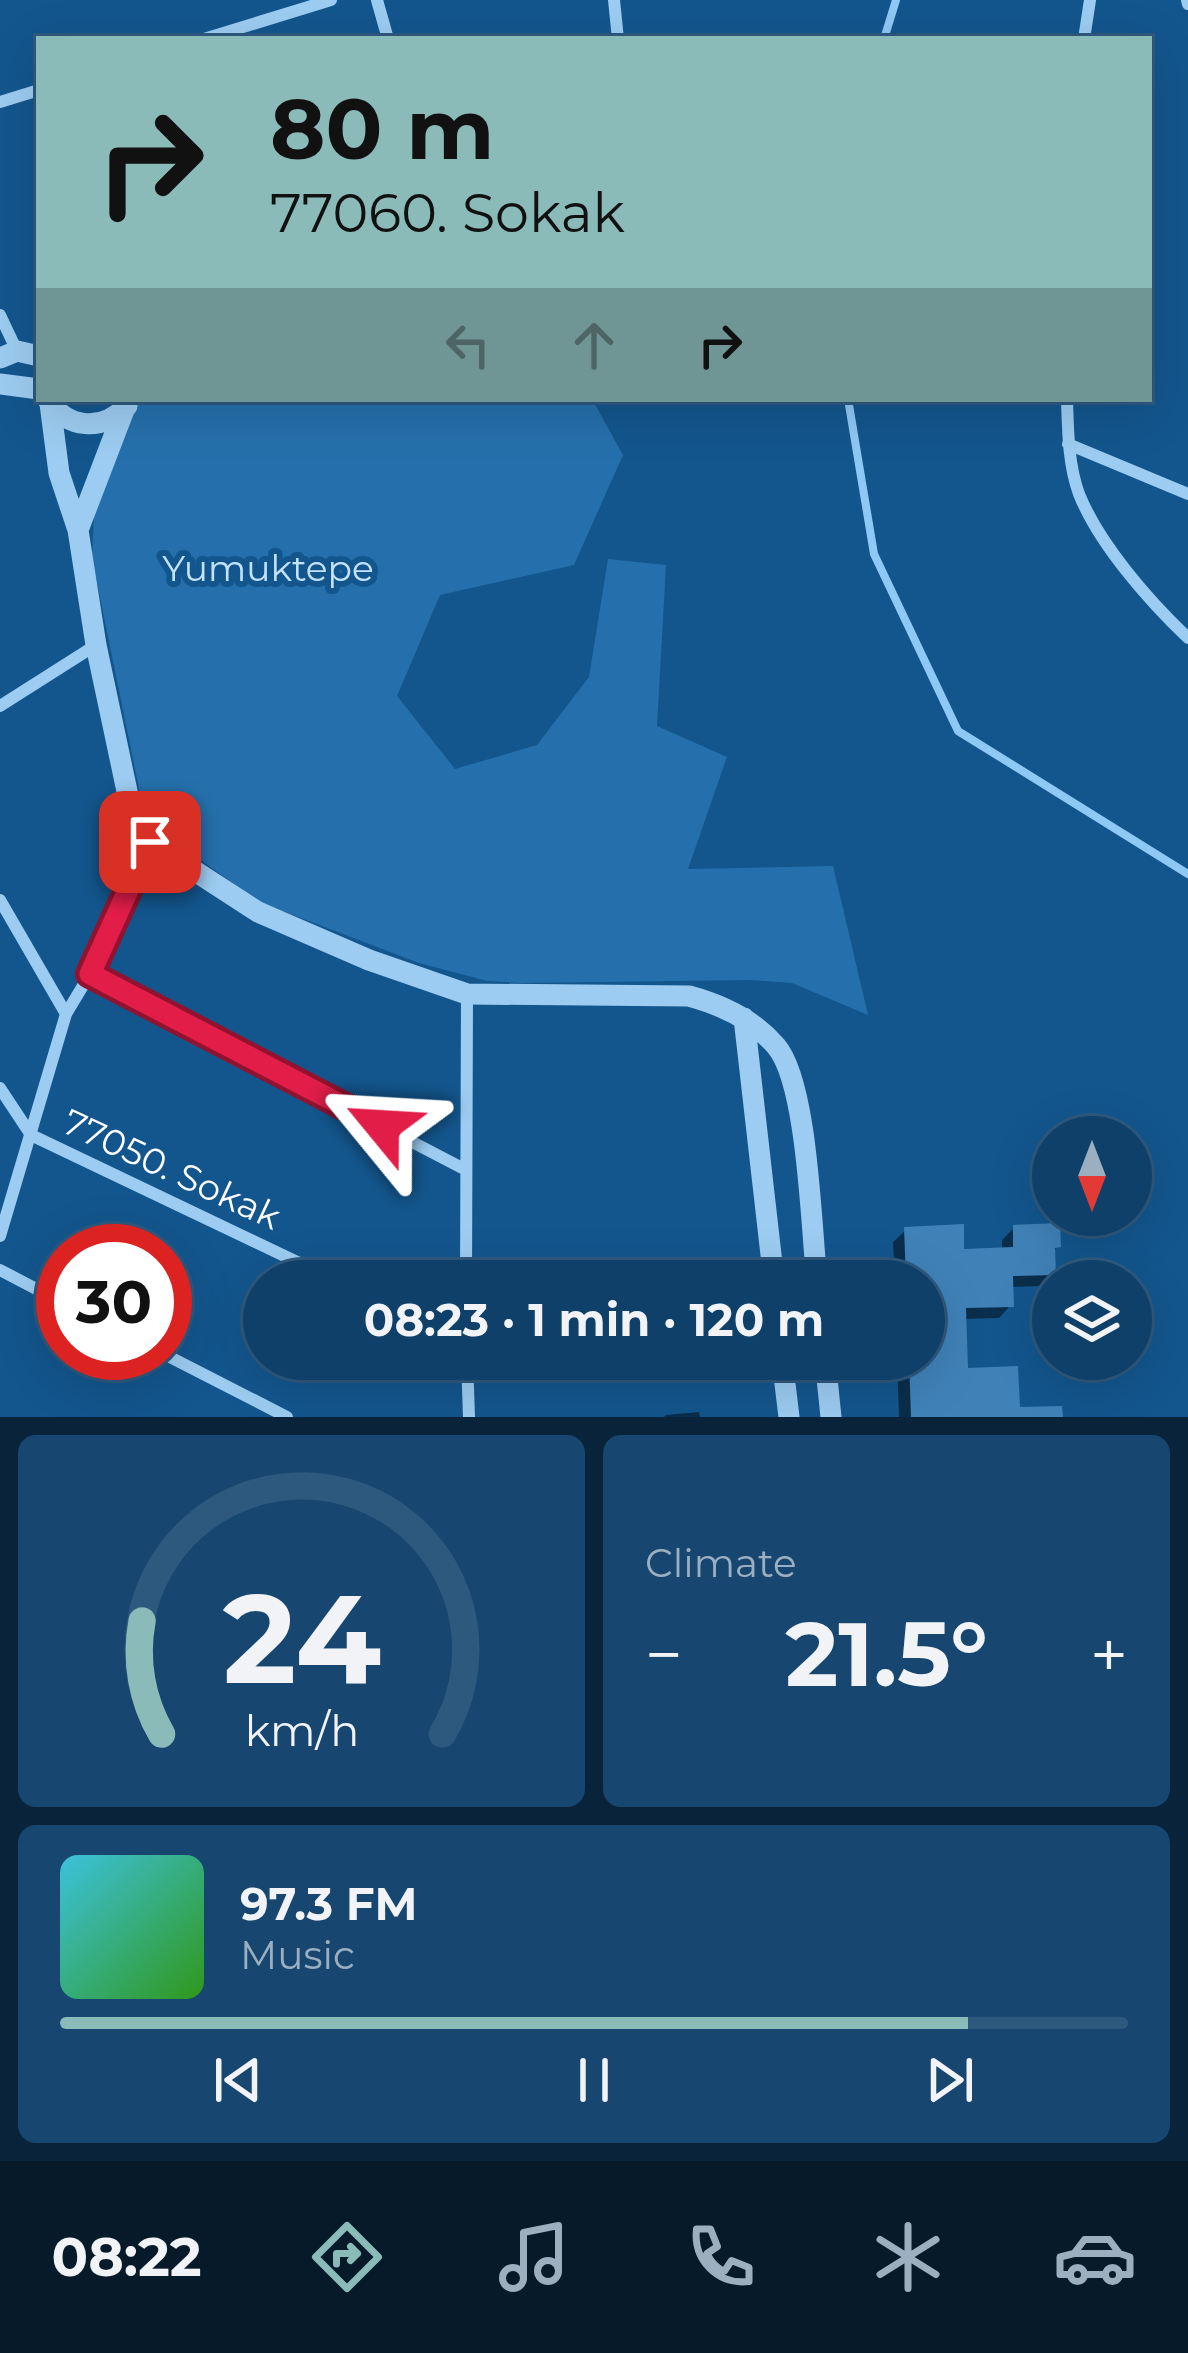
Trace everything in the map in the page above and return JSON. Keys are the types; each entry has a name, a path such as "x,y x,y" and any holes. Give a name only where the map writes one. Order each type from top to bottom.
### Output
{"street":[{"path":"214,36 331,0"},
{"path":"377,0 387,36"},
{"path":"614,0 618,36"},
{"path":"1084,36 1090,0"},
{"path":"0,102 36,91"},
{"path":"0,315 19,355"},
{"path":"0,384 36,394"},
{"path":"47,402 59,473 78,530 96,645 131,810 150,842 258,912 466,994 689,996 722,1005 744,1018 778,1048 793,1081 815,1260"},
{"path":"52,402 76,423 92,425 110,421 127,404"},
{"path":"1067,402 1068,444 1079,494 1109,544 1188,638"},
{"path":"78,530 127,404"},
{"path":"1068,444 1188,494"},
{"path":"0,706 96,645"},
{"path":"0,1236 66,1014 90,974 150,842"},
{"path":"0,901 66,1014"},
{"path":"90,974 466,1170"},
{"path":"466,994 466,1260"},
{"path":"744,1018 772,1260"},
{"name":"77050. Sokak","path":"0,1088 31,1135 293,1260"},
{"path":"0,1270 36,1289"},
{"path":"192,1368 287,1417"},
{"path":"468,1380 469,1417"},
{"path":"785,1380 789,1417"},
{"path":"827,1380 831,1417"}],"green space":[{"name":"Yumuktepe","path":"139,402 594,402 623,455 574,565 440,595 397,696 455,769 537,745 589,677 608,559 666,565 657,726 727,757 688,869 833,866 868,1015 792,983 487,981 419,963 259,902 166,835 147,813 92,558 94,516 105,472"}],"building":[{"path":"964,1224 964,1249 1013,1247 1013,1225 1032,1224 1032,1236 1061,1236 1061,1247 1055,1248 1055,1260 1032,1260 1032,1276 1013,1276 1014,1307 966,1308 968,1368 1018,1366 1020,1407 1062,1406 1063,1417 911,1417 910,1380 945,1380 945,1260 905,1260 904,1227"}],"waterway":[{"path":"885,36 896,0"},
{"path":"849,402 874,554 958,731 1188,874"}],"route":[{"path":"150,842 90,974 382,1126"}]}
